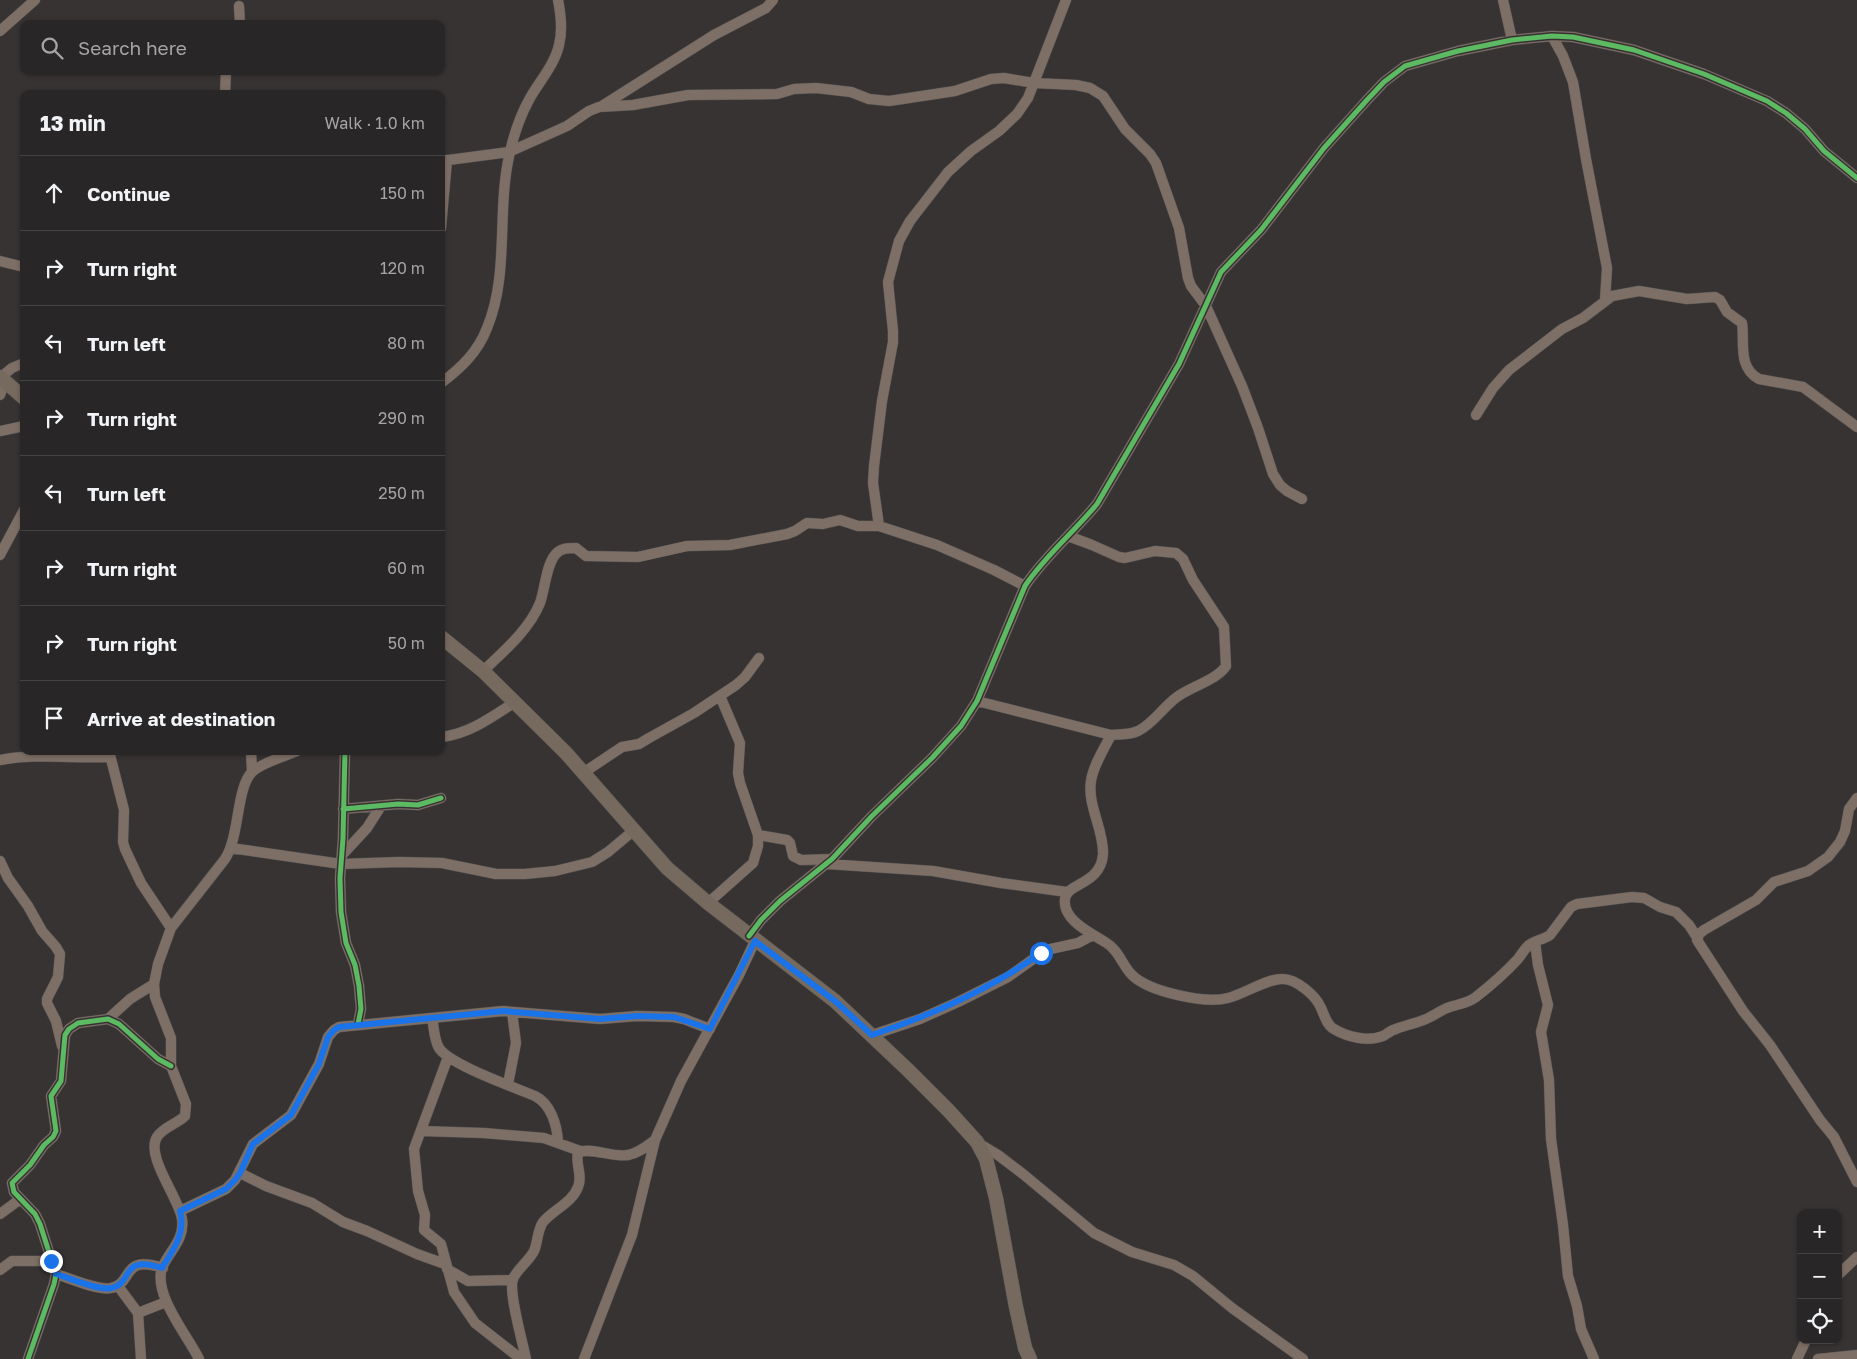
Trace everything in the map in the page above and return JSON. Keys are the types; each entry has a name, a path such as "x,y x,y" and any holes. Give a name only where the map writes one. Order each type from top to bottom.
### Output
{"street":[{"path":"0,31 35,0"},
{"path":"445,380 462,366 478,347 488,327 499,281 502,207 509,152 529,100 558,48 561,16 558,0"},
{"path":"445,161 509,152 567,126 714,35 766,8 773,0"},
{"path":"880,526 873,482 874,466 882,401 894,330 888,282 899,241 910,221 948,172 971,151 1000,131 1017,114 1028,98 1066,0"},
{"path":"1503,0 1512,40"},
{"path":"239,6 240,20"},
{"path":"1552,36 1563,56 1573,82 1607,268 1606,300"},
{"path":"584,1359 632,1236 655,1140 681,1082 710,1029 760,920 780,901 830,862 872,816 932,758 961,726 977,700 1025,586 1035,571 1097,504 1179,364 1221,272 1261,230 1324,148 1384,82 1398,70 1415,63 1512,40 1552,36 1573,37 1634,50 1704,74 1767,102 1786,113 1824,151 1857,178"},
{"path":"226,75 226,90"},
{"path":"599,107 633,105 688,95 777,94 794,89 807,88 833,89 851,92 877,101 889,101 954,91 998,78 1034,83 1058,83 1090,88 1103,96 1125,129 1153,157 1179,228 1191,286 1206,306 1242,386 1273,474 1280,485 1302,499"},
{"path":"0,262 20,267"},
{"path":"1476,415 1493,388 1509,370 1606,300 1618,294 1639,291 1687,299 1718,298 1727,312 1742,323 1742,350 1748,368 1754,376 1759,379 1804,387 1857,427"},
{"path":"0,395 2,378 12,368 20,365"},
{"path":"2,378 20,394"},
{"path":"0,431 20,427"},
{"path":"0,555 20,520"},
{"path":"483,671 517,637 536,612 546,584 551,562 555,554 561,549 576,548 586,556 638,557 687,546 730,544 787,534 807,523 823,524 842,520 858,526 880,526 937,545 1025,586"},
{"path":"977,700 1111,735 1127,734 1138,732 1177,697 1223,671 1226,666 1224,627 1183,559 1176,553 1155,552 1125,558 1111,555 1092,544 1068,536"},
{"path":"445,640 483,671 566,753 667,868 752,938 835,1001 949,1111 977,1142 986,1160 996,1198 1016,1308 1025,1348 1030,1359"},
{"path":"583,774 622,747 639,744 720,696 740,682 759,658"},
{"path":"708,903 753,863 758,846 758,835 738,774 740,743 720,696"},
{"path":"445,735 459,733 473,727 515,702"},
{"path":"758,835 787,840 791,845 792,854 798,860 933,870 1001,883 1067,892 1092,878 1098,869 1103,855 1100,832 1092,800 1091,780 1111,735"},
{"path":"0,760 29,755 75,758 100,755"},
{"path":"109,755 124,810 123,842 125,849 141,883 171,928"},
{"path":"251,755 252,771"},
{"path":"199,1359 166,1302 161,1279 162,1268 179,1240 182,1224 180,1211 155,1154 156,1140 158,1135 180,1121 186,1112 184,1097 171,1066 171,1038 155,997 154,984 158,964 171,928 225,859 231,848 247,779 252,771 289,755"},
{"path":"345,755 342,921 346,943 355,965 360,986 358,1024"},
{"path":"343,809 403,804 416,805 442,798"},
{"path":"1698,939 1699,934 1704,930 1756,900 1774,882 1808,871 1828,857 1840,842 1845,831 1849,809 1857,798"},
{"path":"342,859 367,828 381,806"},
{"path":"231,848 342,859 442,864 496,874 555,871 592,862 608,852 633,831"},
{"path":"0,861 8,878 28,906 42,931 58,950 60,963 58,977 47,999 47,1003 57,1025 63,1049"},
{"path":"1067,892 1065,898 1068,912 1075,922 1108,943 1130,974 1137,980 1165,992 1188,998 1211,1000 1226,999 1274,980 1286,979 1313,996 1330,1027 1351,1036 1366,1038 1383,1035 1469,1001 1517,960 1530,945 1550,935 1571,907 1577,904 1604,899 1644,898 1660,907 1676,912 1689,925 1708,959 1723,977 1743,1011 1770,1045 1820,1120 1834,1137 1857,1182"},
{"path":"872,1035 958,1002 1008,977 1046,950 1078,943 1093,935"},
{"path":"1535,942 1538,965 1548,1005 1541,1032 1549,1080 1551,1140 1563,1225 1564,1248 1568,1276 1577,1306 1581,1329 1594,1359"},
{"path":"28,1359 56,1274 38,1219 14,1192 12,1183 30,1165 44,1145 55,1134 56,1130 50,1096 61,1081 65,1035 73,1025 108,1019 130,1000 154,984"},
{"path":"180,1211 226,1189 240,1173 253,1144 291,1115 314,1073 325,1045 334,1030 339,1027 497,1011 600,1019 637,1016 674,1017 710,1029"},
{"path":"508,1084 516,1043 512,1012"},
{"path":"432,1018 438,1046 448,1057 462,1065 535,1096 544,1102 552,1116 558,1142"},
{"path":"108,1019 119,1024 158,1059 171,1066"},
{"path":"448,1057 414,1153 418,1191 425,1215 424,1230 441,1244 454,1292 475,1323 521,1359"},
{"path":"421,1131 526,1136 558,1142 580,1151 584,1150 618,1156 639,1151 655,1140"},
{"path":"977,1142 1023,1174 1094,1233 1132,1252 1174,1266 1194,1276 1232,1308 1303,1359"},
{"path":"526,1359 513,1297 512,1280 533,1252 541,1225 552,1213 569,1200 578,1188 580,1175 577,1158 580,1151"},
{"path":"240,1173 266,1186 312,1202 342,1222 446,1267 468,1280 512,1280"},
{"path":"0,1214 20,1200"},
{"path":"1842,1271 1857,1257"},
{"path":"0,1270 12,1260 51,1261"},
{"path":"56,1274 110,1289 118,1286 132,1268 139,1264 149,1264 162,1268"},
{"path":"118,1286 138,1313 141,1359"},
{"path":"138,1313 166,1302"},
{"path":"1797,1359 1804,1344"},
{"path":"1818,1359 1857,1355"}],"cycle path":[{"path":"749,936 761,920 780,901 832,859 961,726 977,701 1025,586 1041,564 1097,504 1179,364 1221,272 1261,230 1324,148 1384,82 1405,66 1458,51 1512,40 1552,36 1573,37 1634,50 1704,74 1767,101 1786,113 1805,129 1824,151 1857,178"},
{"path":"345,755 340,878 341,912 346,943 355,965 359,986 361,1009 358,1024"},
{"path":"343,809 398,804 418,805 441,798"},
{"path":"28,1359 56,1274 40,1224 35,1214 14,1192 12,1183 30,1165 56,1131 51,1096 61,1081 65,1035 69,1029 78,1023 108,1019 119,1024 158,1059 171,1066"}],"route":[{"path":"51,1261 56,1274 110,1289 118,1286 132,1268 139,1264 144,1263 162,1268 179,1240 182,1224 180,1211 231,1185 240,1173 253,1144 291,1115 319,1064 328,1037 339,1027 503,1011 600,1019 637,1016 674,1017 710,1029 755,941 835,1001 872,1035 903,1025 958,1002 1008,977 1041,953"}]}
